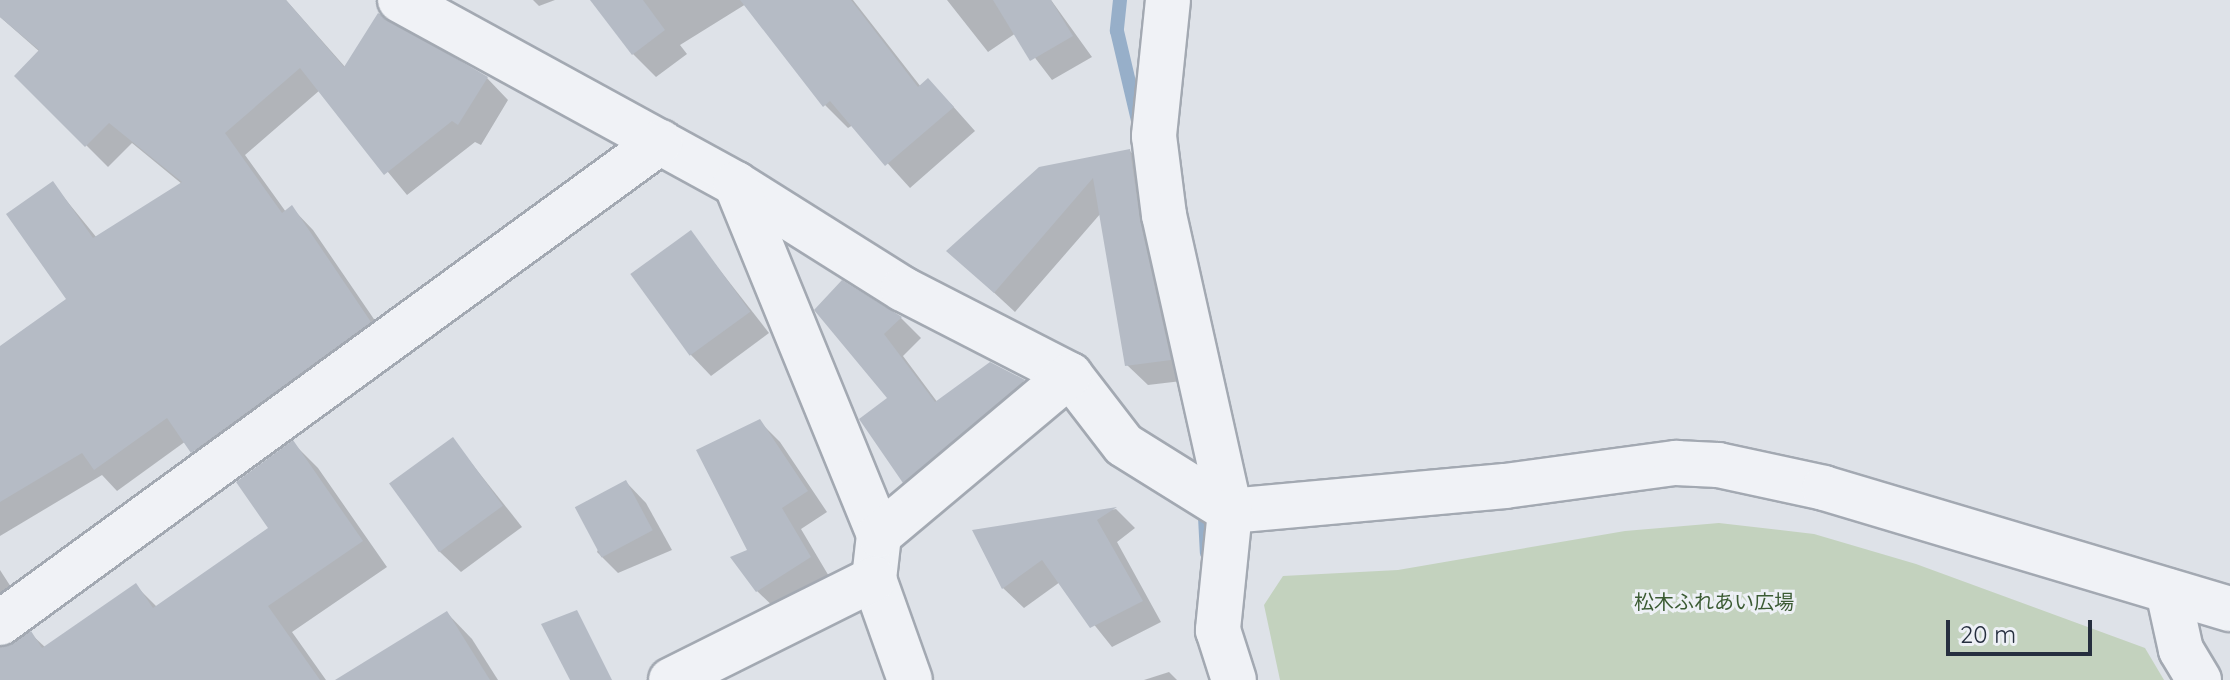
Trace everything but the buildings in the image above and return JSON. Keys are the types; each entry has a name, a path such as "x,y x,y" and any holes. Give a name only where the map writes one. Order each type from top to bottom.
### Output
{"street":[{"path":"400,0 736,184 903,289 1070,375 1124,445 1230,511 1505,486 1676,463 1718,465 1824,488 2230,609"},
{"path":"1168,0 1154,136 1164,215 1230,511 1218,630 1234,680"},
{"path":"0,623 660,142"},
{"path":"736,184 879,535 874,579 910,680"},
{"path":"879,535 1070,375"},
{"path":"671,680 874,579"},
{"path":"2168,591 2181,650 2199,680"}],"green space":[{"name":"松木ふれあい広場","path":"1719,523 1814,534 1916,564 2145,648 2164,680 1280,680 1264,605 1283,576 1398,570 1625,531"}],"waterway":[{"path":"1120,0 1117,31 1139,125"},
{"path":"1205,517 1207,553"}]}
